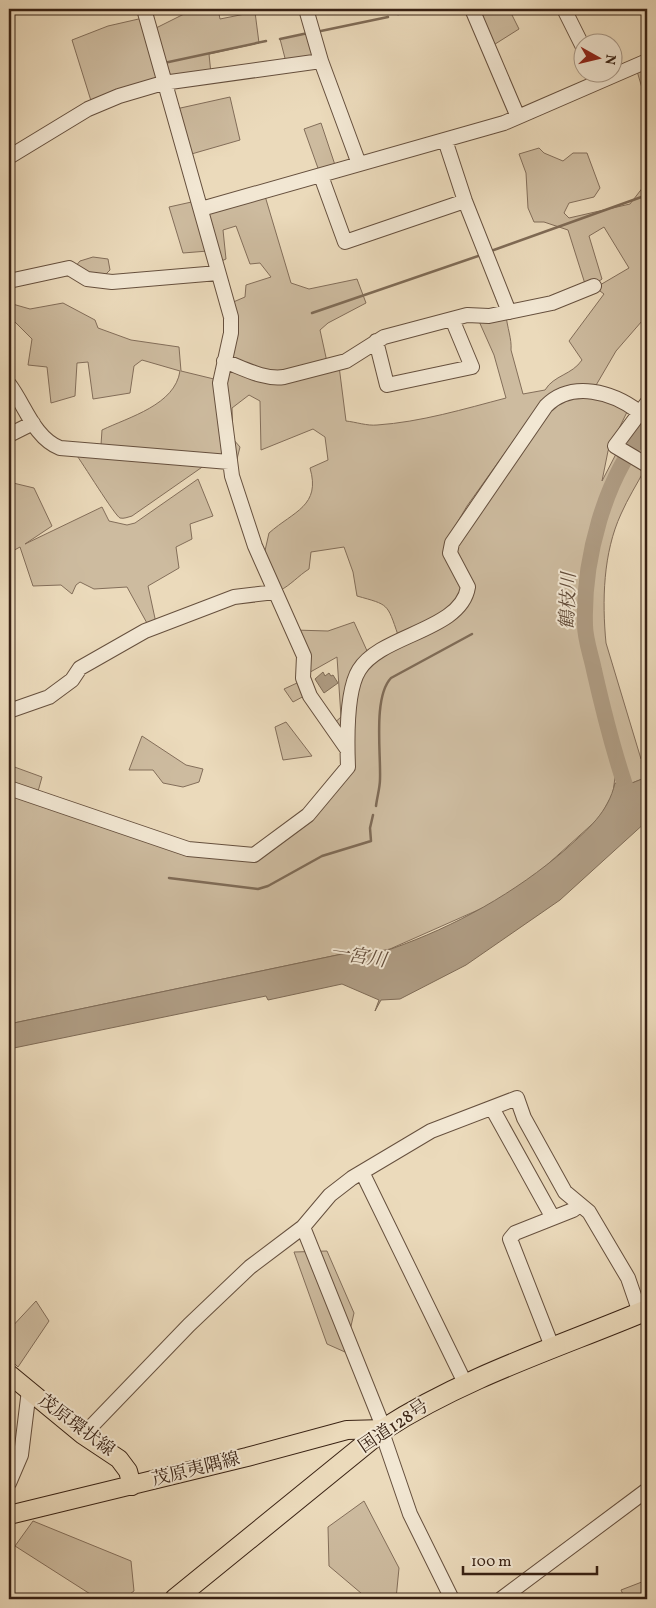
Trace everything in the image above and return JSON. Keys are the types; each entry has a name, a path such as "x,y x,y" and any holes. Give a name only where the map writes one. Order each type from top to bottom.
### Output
{"highway":[{"name":"国道128号","path":"175,1599 384,1429 415,1409 466,1385 647,1309"}],"main road":[{"name":"茂原環状線","path":"9,1374 83,1435 119,1458 128,1471 132,1486"},
{"name":"茂原夷隅線","path":"9,1515 132,1486 347,1430 384,1429"}],"street":[{"path":"144,9 163,83 231,317 230,333 220,383 229,462 238,501 275,592 304,656 303,678 310,696 347,749"},
{"path":"306,9 321,61 359,164"},
{"path":"472,9 518,116"},
{"path":"564,9 576,32"},
{"path":"9,157 88,109 119,96 163,83 321,61"},
{"path":"624,68 647,61"},
{"path":"201,209 445,140 518,116 587,82"},
{"path":"445,140 465,202 509,312"},
{"path":"321,176 345,242 465,202"},
{"path":"9,281 69,268 87,279 112,282 218,273"},
{"path":"224,361 274,379 346,361 384,336 467,315 489,316 552,303 594,286"},
{"path":"376,341 387,385 472,367 452,319"},
{"path":"9,384 33,423 50,444 60,448 229,462"},
{"path":"9,788 188,849 254,855 308,815 348,767 347,749 351,703 354,680 359,670 374,655 451,613 464,602 468,587 450,553 452,543 552,399 566,394 591,391 614,396 643,407 615,446 647,465"},
{"path":"9,435 33,423"},
{"path":"9,711 49,696 72,680 80,668 146,631 234,597 275,592"},
{"path":"83,1435 226,1290 250,1267 303,1226 330,1195 352,1178 363,1174 431,1131 516,1098 528,1125 565,1192 589,1212 628,1278 638,1307 647,1309"},
{"path":"492,1108 553,1218"},
{"path":"363,1174 466,1385"},
{"path":"560,1346 552,1344 510,1239 515,1233 573,1210 580,1205"},
{"path":"303,1226 384,1429 384,1438 410,1514 452,1599"},
{"path":"9,1483 21,1455 29,1390"},
{"path":"501,1599 647,1490"}],"shaded area":[{"path":"194,9 218,9 220,19 255,12 259,43 209,54 211,74 167,82 154,29"},
{"path":"477,9 509,9 519,29 492,46"},
{"path":"143,18 160,79 92,104 72,40 108,26"},
{"path":"309,33 318,59 286,62 280,39"},
{"path":"647,63 647,105 637,71"},
{"path":"230,97 240,140 188,155 176,109"},
{"path":"321,123 335,165 319,171 304,129"},
{"path":"539,148 544,153 563,161 573,153 587,153 600,188 594,197 569,203 564,213 569,218 630,204 647,182 647,320 642,321 616,351 595,387 576,387 519,433 467,506 448,538 463,588 456,605 398,635 389,611 385,607 375,601 357,596 353,572 344,547 311,552 309,569 279,591 264,555 269,533 303,507 308,499 312,491 310,468 328,460 325,437 313,429 261,450 260,401 249,395 232,408 233,439 240,447 237,459 231,458 227,430 227,365 255,375 339,366 346,421 373,425 410,421 506,398 494,355 478,319 506,315 511,350 523,394 545,390 553,381 573,369 582,360 569,341 604,294 600,291 600,285 629,268 604,227 589,236 602,279 594,285 586,287 568,230 544,222 534,222 528,208 526,173 519,154"},
{"path":"265,196 291,283 309,289 357,279 366,303 328,323 320,330 327,362 283,375 227,359 231,303 245,297 246,285 271,277 260,263 250,264 236,226 223,230 226,259 219,262 205,213"},
{"path":"196,201 208,251 183,253 169,207"},
{"path":"93,257 108,259 110,270 100,280 74,268 80,261"},
{"path":"9,303 30,309 63,303 95,320 98,328 131,340 179,347 181,371 218,380 224,458 101,445 102,430 137,415 160,401 170,393 180,371 142,360 134,366 130,393 93,399 88,362 77,363 75,396 51,403 47,367 28,365 32,339 9,316"},
{"path":"602,395 627,412 608,451 602,481 617,452 625,457 597,523 585,570 583,594 582,618 585,642 616,769 613,793 600,817 538,873 496,902 390,949 370,953 342,954 9,1024 9,791 185,851 254,858 351,770 352,710 360,671 465,606 454,544 557,400"},
{"path":"647,406 647,424 630,449 621,444"},
{"path":"75,453 208,463 132,516 120,518"},
{"path":"628,459 645,469 621,514 610,545 605,577 604,611 606,643 641,759 647,757 647,777 632,783 627,782 623,773 590,646 585,607 590,564 596,541 611,498"},
{"path":"198,479 213,516 190,524 192,539 176,547 179,568 148,586 156,623 148,625 127,587 94,589 80,582 76,585 72,594 61,585 33,586 20,547 9,553 9,482 34,488 52,526 25,544 102,507 109,521 127,525 135,523"},
{"path":"354,622 368,653 345,735 332,725 341,717 337,657 305,675 294,630 328,631"},
{"path":"297,683 306,695 293,702 284,689"},
{"path":"286,722 312,756 283,760 275,727"},
{"path":"142,736 186,765 203,769 199,782 183,787 163,783 153,770 129,770"},
{"path":"9,765 42,777 37,795 9,785"},
{"path":"327,1251 354,1313 345,1352 327,1344 294,1252"},
{"path":"36,1301 49,1321 18,1367 9,1358 9,1330"},
{"path":"364,1501 399,1568 396,1599 368,1599 329,1566 328,1527"},
{"path":"33,1521 131,1561 134,1591 123,1599 98,1599 15,1546"},
{"path":"647,1580 647,1599 625,1599 621,1590"}],"water":[{"path":"323,672 325,676 329,673 331,676 333,675 338,683 324,693 315,679"},
{"name":"一宮川","path":"647,777 647,821 560,900 466,965 400,999 381,1000 375,1011 379,1000 342,984 268,1000 266,996 9,1049 9,1024 342,954 379,952 439,930 484,907 547,865 596,820 612,794 615,783 632,783"}],"waterway":[{"path":"398,14 424,9"},
{"path":"316,32 388,17"},
{"path":"280,39 308,33"},
{"path":"164,63 266,41"},
{"path":"491,251 647,195"},
{"path":"312,313 481,255"},
{"name":"鶴枝川","path":"631,802 610,736 587,641 585,600 592,548 608,495 619,471 647,429"},
{"path":"376,806 380,782 380,711 385,687 391,678 472,634"},
{"path":"169,878 258,889 268,886 322,856 371,841 370,828 373,815"}]}
